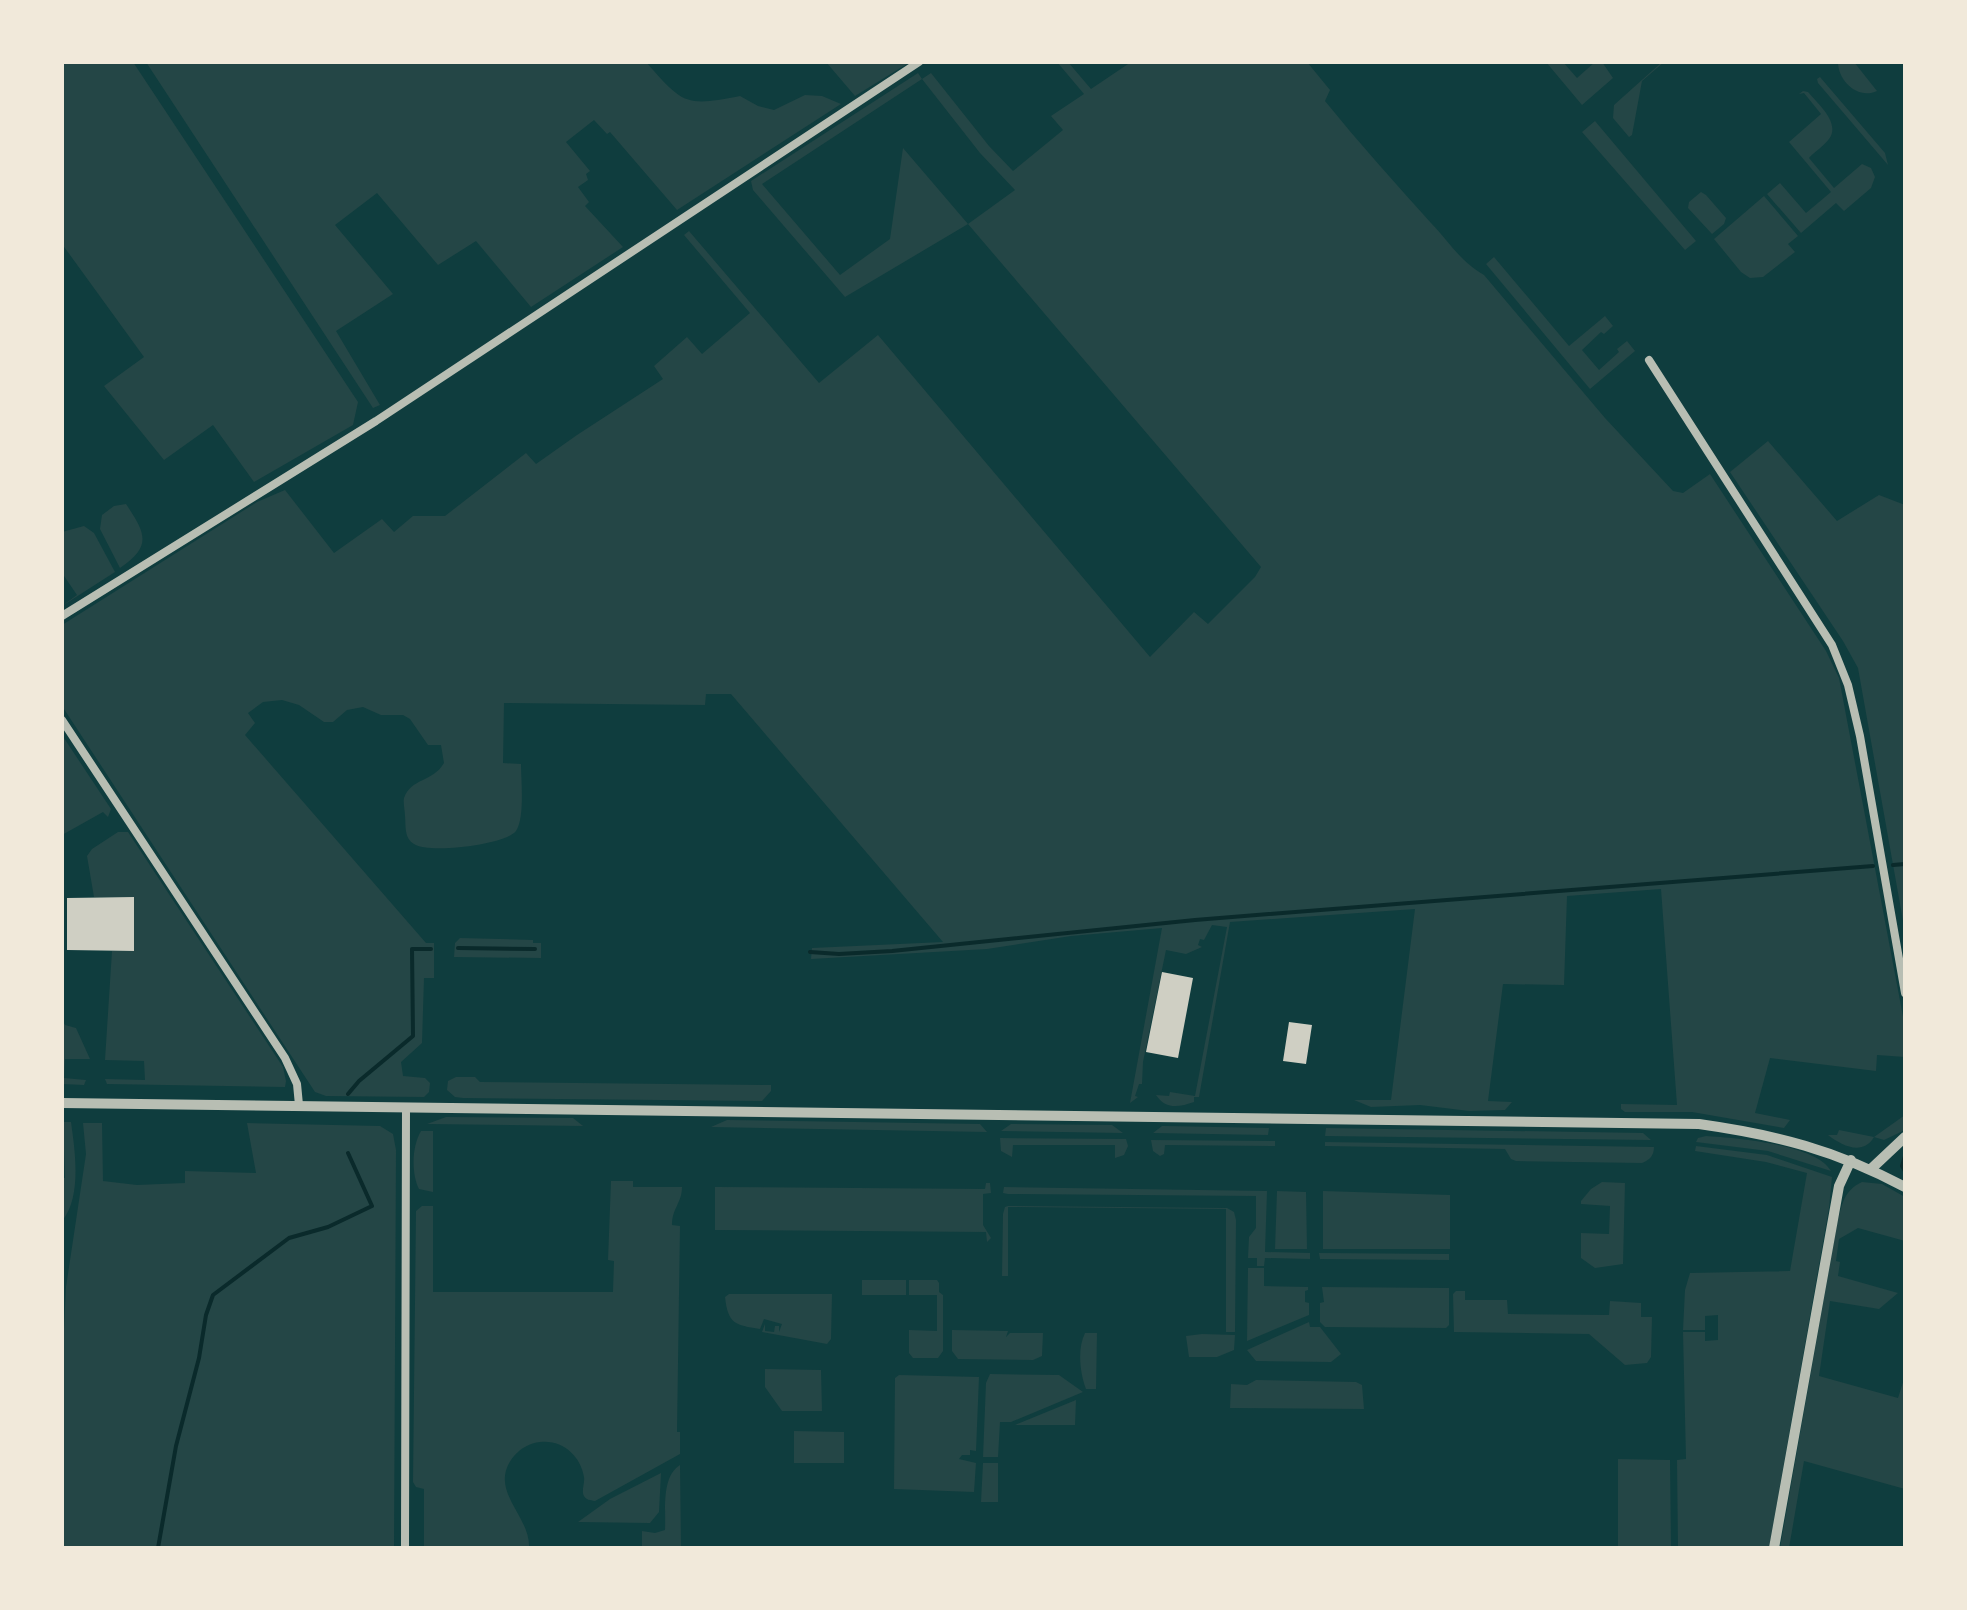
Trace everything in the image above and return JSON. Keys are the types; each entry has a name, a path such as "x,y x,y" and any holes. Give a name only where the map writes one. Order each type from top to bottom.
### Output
{"street":[{"path":"62,616 376,421 919,62"},
{"path":"1649,360 1832,645 1839,662 1860,736 1905,993"},
{"path":"62,720 285,1058 297,1084 299,1105"},
{"path":"62,1103 1699,1124 1788,1139 1851,1160 1905,1187"},
{"path":"405,1548 406,1107"},
{"path":"1871,1169 1905,1137"},
{"path":"1774,1548 1839,1186 1851,1160"}],"shaded area":[{"path":"133,62 358,402 353,425 254,482 213,425 164,460 104,386 144,357 62,244 62,63"},
{"path":"146,62 646,62 669,87 686,99 707,101 740,96 774,110 805,95 822,96 841,104 677,210 610,132 607,134 594,120 566,142 590,171 586,174 588,180 578,187 589,202 585,206 623,247 531,307 476,241 438,265 377,193 335,225 393,294 336,331 380,405 373,408"},
{"path":"826,62 910,62 855,96"},
{"path":"1057,62 1068,62 1091,89 1131,62 1307,62 1330,90 1325,101 1351,132 1468,264 1484,275 1605,418 1673,491 1683,493 1710,474 1826,651 1839,678 1905,1027 1905,1057 1877,1055 1876,1071 1770,1058 1755,1113 1790,1120 1784,1128 1692,1112 1625,1112 1621,1104 1677,1105 1661,889 1567,896 1564,985 1503,984 1488,1101 1512,1102 1505,1110 1469,1111 1420,1105 1371,1107 1354,1100 1391,1100 1415,909 1230,922 1199,1097 1194,1097 1194,1102 1178,1106 1164,1103 1156,1095 1169,1096 1170,1092 1195,1096 1227,927 1212,925 1204,940 1200,939 1198,945 1202,947 1186,954 1166,950 1143,1062 1142,1084 1139,1084 1135,1096 1138,1097 1130,1103 1162,928 1071,936 987,949 811,959 812,948 943,942 731,694 706,694 705,705 504,703 503,763 521,764 522,808 519,825 509,836 498,840 450,848 422,847 414,844 407,835 404,798 407,792 434,774 444,763 441,745 428,745 410,719 403,715 381,715 363,707 347,710 333,722 324,722 299,705 282,700 263,702 248,713 255,723 245,735 426,943 434,943 434,978 424,978 422,1043 401,1062 403,1076 425,1078 430,1083 429,1092 424,1097 326,1096 315,1092 62,706 62,625 257,502 285,490 334,553 382,519 394,532 413,516 445,516 526,453 536,464 663,379 654,366 687,337 702,354 750,313 684,235 689,231 819,383 878,335 1150,657 1194,612 1208,624 1255,577 1261,567 968,224 1015,190 980,153 922,79 931,73 1013,171 1063,130 1051,116 1084,94"},
{"path":"1546,62 1563,62 1577,78 1595,62 1602,62 1613,78 1582,105"},
{"path":"1662,62 1642,81 1632,135 1629,137 1613,118 1614,105"},
{"path":"1838,62 1854,62 1877,91 1863,93 1850,87 1841,76"},
{"path":"918,73 922,79 762,184 840,275 890,239 903,148 968,224 845,297 753,190 751,181"},
{"path":"1820,77 1885,153 1888,165 1818,83"},
{"path":"1808,92 1830,120 1832,133 1829,139 1809,158 1834,188 1862,164 1871,168 1875,177 1871,188 1844,211 1836,203 1801,233 1767,194 1780,183 1806,213 1831,192 1789,142 1821,114 1804,93 1799,94"},
{"path":"1595,121 1696,241 1685,250 1582,132"},
{"path":"1701,192 1726,218 1724,224 1712,234 1688,208 1689,202"},
{"path":"1764,196 1798,236 1788,244 1795,252 1763,277 1750,278 1741,272 1714,239"},
{"path":"1494,257 1569,346 1605,316 1613,326 1604,334 1601,332 1582,350 1599,370 1627,341 1635,351 1590,389 1486,264"},
{"path":"1768,441 1837,521 1879,495 1905,505 1905,932 1858,668 1730,472"},
{"path":"126,504 138,524 142,539 137,553 120,568 100,529 102,515 114,506"},
{"path":"84,526 94,533 115,572 62,606 77,595 62,573 62,532"},
{"path":"62,735 111,809 108,817 103,812 62,835"},
{"path":"118,832 128,832 283,1067 285,1087 107,1084 105,1079 145,1080 144,1061 105,1060 112,951 134,951 134,898 94,897 87,856 92,849"},
{"path":"460,938 533,940 533,943 541,943 541,958 454,957 455,943"},
{"path":"62,1019 65,1025 76,1028 90,1059 65,1059 64,1078 86,1080 84,1085 62,1084"},
{"path":"456,1077 475,1077 480,1082 771,1085 771,1091 762,1101 463,1098 455,1097 447,1090 448,1081"},
{"path":"1905,1115 1905,1130 1884,1140 1874,1137"},
{"path":"446,1117 573,1118 583,1126 427,1124"},
{"path":"727,1120 980,1124 987,1132 711,1127"},
{"path":"63,1122 71,1122 76,1173 72,1199 62,1221 62,1178 65,1178"},
{"path":"83,1123 102,1123 103,1181 137,1185 185,1183 185,1171 256,1173 247,1123 380,1126 393,1134 396,1150 394,1548 62,1548 66,1287 86,1154"},
{"path":"1011,1124 1112,1125 1123,1133 1001,1131"},
{"path":"1162,1126 1269,1128 1268,1135 1153,1133"},
{"path":"1326,1128 1643,1133 1651,1140 1325,1136"},
{"path":"1839,1130 1874,1137 1858,1148 1840,1143 1828,1135 1837,1135"},
{"path":"421,1131 433,1131 433,1192 419,1189 415,1175 414,1152"},
{"path":"1706,1136 1793,1149 1823,1162 1831,1171 1768,1151 1696,1142 1698,1138"},
{"path":"1000,1138 1126,1139 1128,1146 1124,1155 1115,1158 1115,1145 1013,1145 1012,1157 1001,1151"},
{"path":"1151,1140 1275,1141 1275,1146 1165,1145 1164,1154 1160,1156 1153,1151"},
{"path":"1325,1142 1654,1147 1651,1157 1642,1163 1516,1161 1505,1149 1325,1146"},
{"path":"1696,1146 1767,1155 1832,1177 1769,1548 1678,1548 1677,1460 1686,1459 1683,1332 1705,1332 1705,1341 1718,1340 1718,1315 1705,1316 1705,1330 1683,1330 1685,1290 1690,1273 1790,1271 1807,1173 1766,1162 1695,1151"},
{"path":"611,1181 633,1181 633,1187 682,1187 672,1225 680,1226 677,1432 680,1432 680,1454 595,1501 584,1496 582,1469 569,1450 548,1442 529,1445 514,1456 505,1480 507,1491 524,1524 529,1548 424,1548 424,1489 416,1487 413,1482 416,1211 422,1206 433,1206 433,1292 613,1292 614,1261 608,1260"},
{"path":"1602,1182 1625,1183 1623,1264 1595,1268 1581,1258 1581,1233 1609,1234 1610,1206 1581,1204 1581,1201"},
{"path":"1862,1182 1882,1184 1905,1197 1905,1241 1858,1228 1839,1239 1836,1261 1840,1262 1838,1276 1898,1293 1879,1309 1830,1301 1819,1376 1898,1398 1905,1376 1905,1489 1804,1461 1789,1548 1780,1548 1837,1224 1847,1194"},
{"path":"986,1183 990,1183 991,1193 983,1194 983,1225 991,1238 987,1242 986,1232 715,1230 715,1187 985,1189"},
{"path":"1004,1187 1267,1191 1265,1252 1310,1253 1310,1259 1265,1258 1264,1266 1257,1266 1257,1258 1248,1258 1249,1237 1256,1228 1256,1196 1008,1194 1003,1193"},
{"path":"1277,1191 1306,1192 1307,1249 1275,1249"},
{"path":"1323,1191 1450,1195 1450,1249 1323,1249"},
{"path":"1008,1206 1227,1208 1234,1212 1236,1220 1235,1332 1226,1332 1226,1209 1008,1207 1008,1276 1002,1276 1003,1214"},
{"path":"1319,1253 1449,1254 1449,1260 1320,1259"},
{"path":"1248,1268 1264,1268 1264,1286 1308,1287 1305,1302 1309,1303 1309,1315 1247,1341"},
{"path":"862,1280 906,1280 906,1295 862,1295"},
{"path":"909,1280 937,1280 939,1283 939,1292 943,1295 943,1351 938,1358 913,1358 909,1353 909,1330 937,1331 937,1295 909,1295"},
{"path":"1322,1287 1449,1288 1449,1325 1446,1328 1325,1327 1320,1322 1320,1303 1324,1302"},
{"path":"1465,1291 1465,1300 1507,1300 1508,1314 1609,1315 1610,1301 1641,1303 1641,1317 1652,1317 1651,1357 1647,1363 1625,1365 1589,1334 1454,1332 1453,1294"},
{"path":"729,1294 832,1294 831,1339 827,1344 762,1332 765,1324 765,1331 774,1332 775,1326 779,1326 779,1332 782,1324 764,1319 760,1329 734,1322 728,1313 725,1297"},
{"path":"1309,1322 1310,1327 1320,1327 1341,1354 1331,1362 1256,1361 1247,1350"},
{"path":"952,1330 1008,1331 1006,1337 1010,1333 1043,1333 1042,1356 1033,1360 958,1359 952,1351"},
{"path":"1085,1333 1097,1333 1096,1389 1086,1389 1082,1376 1080,1354"},
{"path":"1235,1335 1234,1350 1217,1357 1189,1357 1186,1336"},
{"path":"765,1369 821,1370 822,1411 782,1411 765,1387"},
{"path":"990,1374 1059,1375 1083,1392 1011,1422 1000,1422 998,1457 983,1457 986,1383"},
{"path":"899,1375 979,1377 976,1451 970,1450 970,1455 962,1455 959,1459 976,1463 974,1492 894,1489 895,1378"},
{"path":"1256,1380 1356,1382 1362,1385 1364,1409 1230,1408 1231,1384 1247,1385"},
{"path":"1076,1400 1075,1425 1015,1425"},
{"path":"794,1431 844,1432 844,1463 794,1463"},
{"path":"1618,1459 1670,1460 1671,1548 1618,1548"},
{"path":"983,1463 998,1463 998,1502 981,1502"},
{"path":"680,1465 681,1548 642,1548 642,1531 655,1533 665,1530 667,1486 674,1470"},
{"path":"661,1473 659,1512 650,1523 578,1522 610,1499"}],"building":[{"path":"134,897 134,951 67,950 67,898"},
{"path":"1162,972 1193,978 1178,1058 1146,1052"},
{"path":"1289,1022 1312,1025 1306,1064 1283,1061"}],"waterway":[{"path":"1893,865 1905,864"},
{"path":"810,952 892,951 1195,920 1873,866"},
{"path":"458,948 535,949"},
{"path":"348,1094 413,1036 412,949 431,949"},
{"path":"158,1548 176,1446 213,1295 289,1238 328,1227 372,1206 348,1153"},
{"path":"1905,1156 1902,1166 1905,1171"}]}
